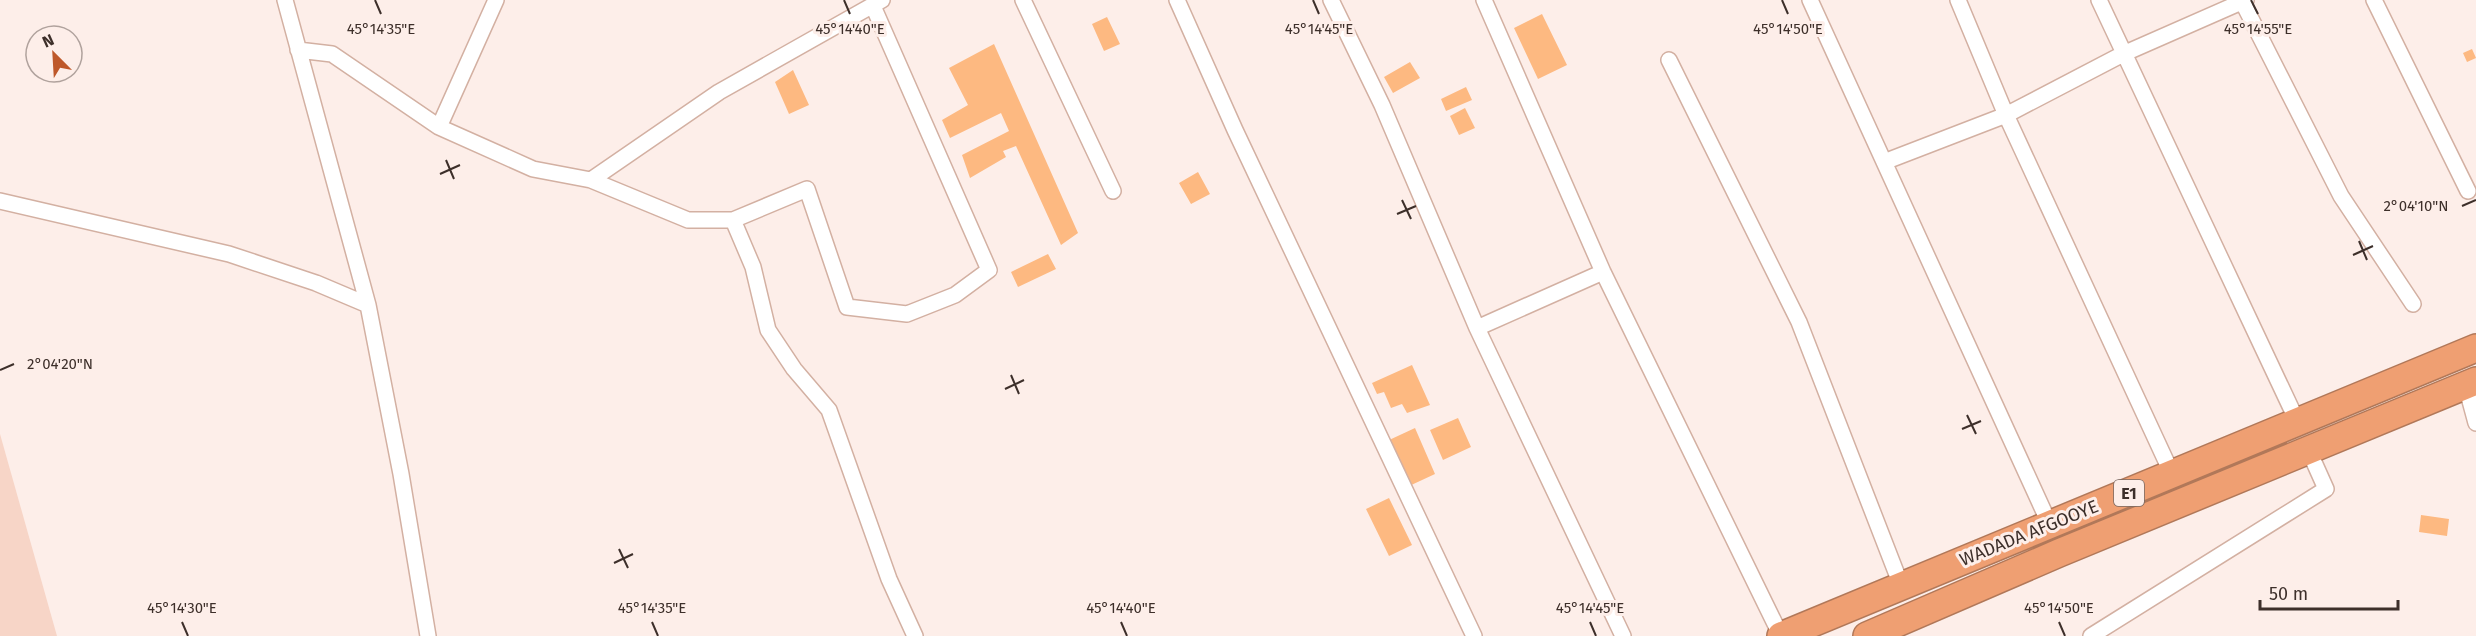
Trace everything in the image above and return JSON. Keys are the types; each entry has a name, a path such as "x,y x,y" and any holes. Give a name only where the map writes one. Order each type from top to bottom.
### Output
{"highway":[{"name":"WADADA AFGOOYE","path":"1781,636 2476,348"},
{"name":"WADADA AFGOOYE","path":"1867,636 2059,553 2471,384"}],"street":[{"path":"285,0 368,305 401,474 428,636"},
{"path":"439,127 496,0"},
{"path":"1023,0 1113,191"},
{"path":"1177,0 1235,130 1474,636"},
{"path":"1331,0 1382,105 1477,328 1623,636"},
{"path":"1484,0 1603,272 1781,636"},
{"path":"1810,0 2050,525"},
{"path":"1958,0 2006,115 2172,474"},
{"path":"2099,0 2298,423"},
{"path":"2374,0 2468,191"},
{"path":"1884,162 2006,115 2123,54 2244,1 2341,196 2414,304"},
{"path":"298,50 332,54 439,127 533,169 591,180 688,220 733,220 807,189 847,307 907,314 955,295 989,270 878,3 719,92 591,180"},
{"path":"1668,60 1799,322 1901,585"},
{"path":"0,201 229,254 316,283 368,305"},
{"path":"733,220 753,267 768,330 794,369 829,410 889,579 915,636"},
{"path":"1477,328 1603,272"},
{"path":"2471,384 2476,423"},
{"path":"2091,636 2326,489 2309,451"}],"shaded area":[{"path":"0,434 57,636 0,636"}],"building":[{"path":"1542,14 1567,65 1538,79 1514,28"},
{"path":"1107,17 1120,44 1104,51 1092,24"},
{"path":"994,44 1078,233 1061,245 1016,146 1003,151 1006,157 970,178 962,155 1009,131 1001,113 950,138 942,120 968,105 949,68"},
{"path":"2472,49 2476,58 2467,62 2463,53"},
{"path":"1410,62 1420,78 1393,93 1384,77"},
{"path":"793,70 809,105 789,114 775,82"},
{"path":"1466,87 1472,100 1446,111 1441,99"},
{"path":"1465,108 1475,128 1459,135 1450,116"},
{"path":"1198,172 1210,194 1191,204 1179,183"},
{"path":"1048,254 1056,269 1018,287 1011,272"},
{"path":"1412,365 1430,405 1407,413 1402,404 1391,408 1384,392 1377,394 1372,383"},
{"path":"1458,418 1471,447 1443,460 1430,430"},
{"path":"1415,428 1435,474 1407,487 1387,441"},
{"path":"1389,498 1412,545 1389,556 1366,509"},
{"path":"2421,515 2449,519 2447,536 2419,532"}]}
